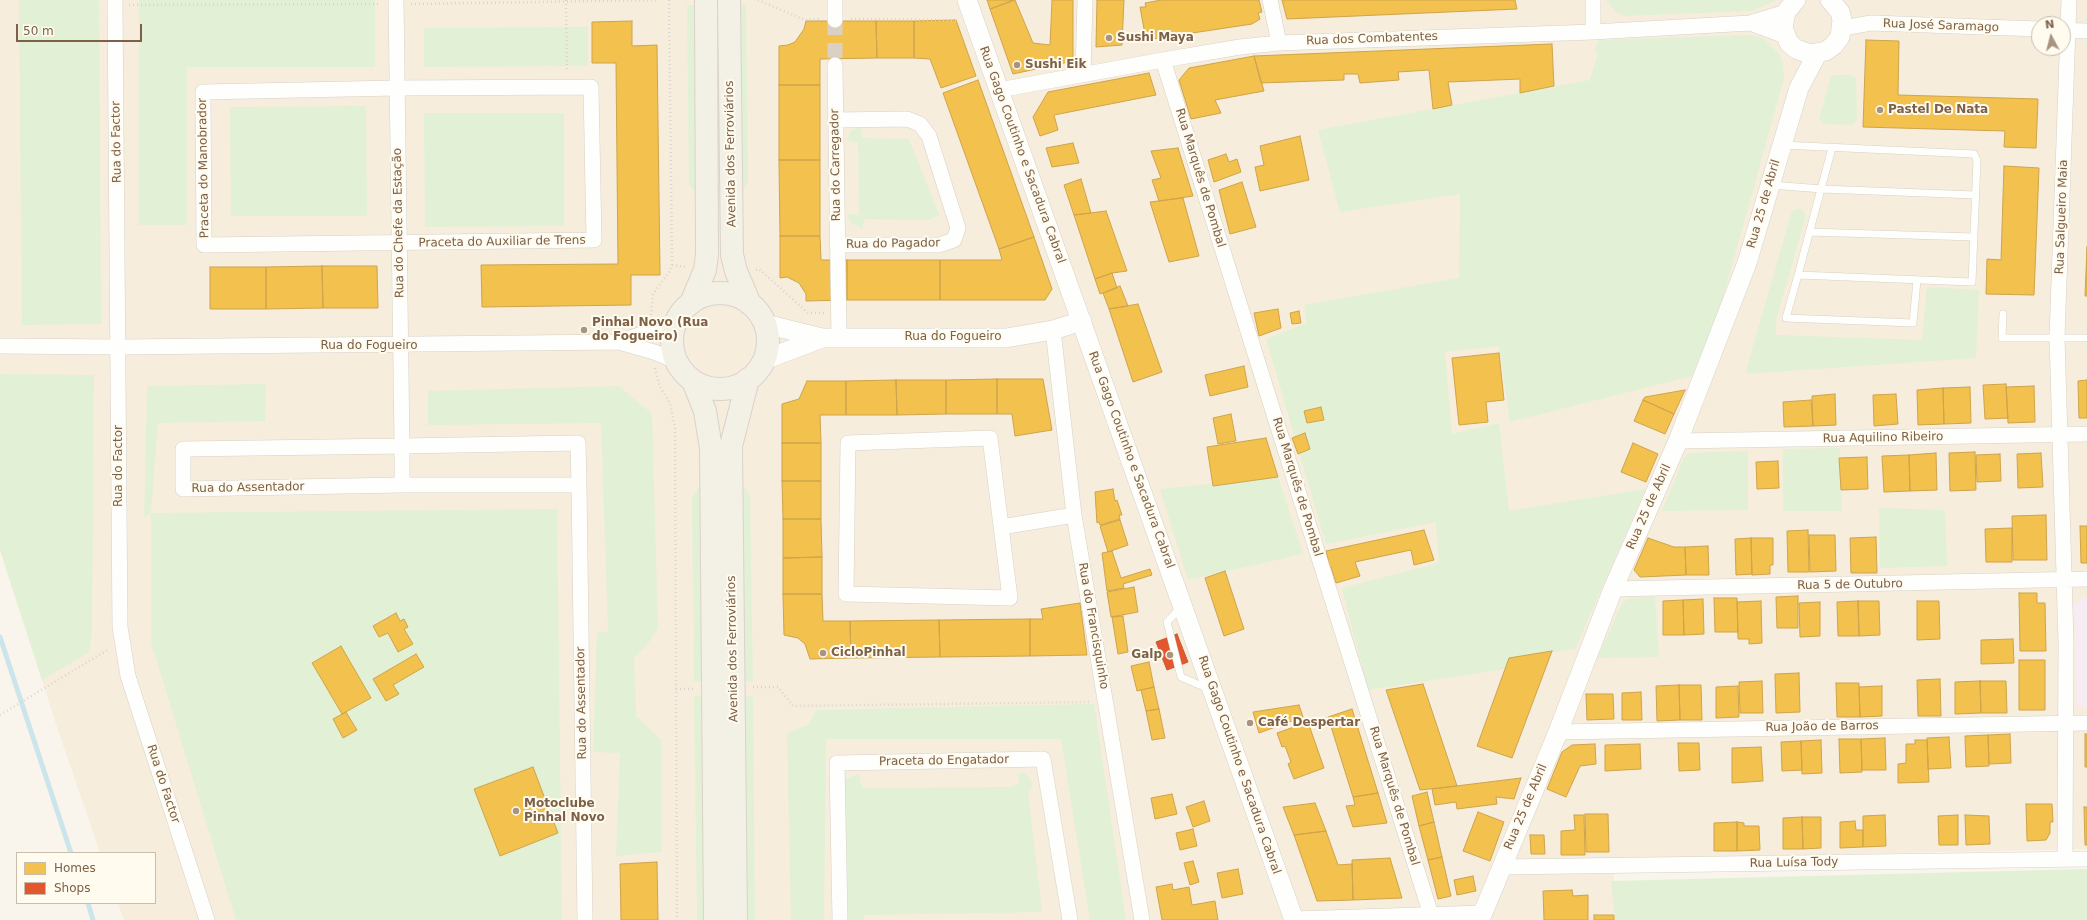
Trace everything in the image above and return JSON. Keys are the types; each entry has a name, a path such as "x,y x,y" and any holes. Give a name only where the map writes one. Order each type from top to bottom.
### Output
{"main road":[{"name":"Avenida dos Ferroviários","path":"691,302 705,295 720,293 736,296 750,304 759,312 765,324 767,342 764,360 757,371 748,379 735,386 721,388 707,387 694,381 683,372 676,361 672,340 676,320 691,302 705,270 708,254 706,0"},
{"name":"Avenida dos Ferroviários","path":"729,0 732,255 736,270 750,304"},
{"name":"Avenida dos Ferroviários","path":"715,920 731,446 748,379"},
{"name":"Avenida dos Ferroviários","path":"694,381 704,412 711,448 736,920"}],"street":[{"path":"835,0 835,20"},
{"name":"Rua Gago Coutinho e Sacadura Cabral","path":"967,0 1294,920"},
{"path":"1083,75 1085,0"},
{"path":"1270,0 1279,43"},
{"path":"1593,0 1593,32"},
{"path":"1790,42 1810,54 1817,54 1826,51 1834,45 1840,37 1842,28 1840,12 1831,0"},
{"name":"Rua Salgueiro Maia","path":"2067,16 2069,0"},
{"name":"Rua do Factor","path":"115,2 119,347 120,627 128,676 207,920"},
{"name":"Rua do Chefe da Estação","path":"396,2 402,446"},
{"name":"Rua dos Combatentes","path":"999,90 1240,47 1279,43 1593,32 1750,23 1791,6"},
{"name":"Rua 25 de Abril","path":"1791,6 1783,20 1790,42 1799,88"},
{"name":"Rua dos Combatentes","path":"1750,23 1790,42"},
{"name":"Rua José Saramago","path":"1842,28 1871,23 2031,29"},
{"path":"2071,30 2087,31"},
{"name":"Rua 25 de Abril","path":"1482,916 1500,867 1558,732 1613,589 1678,442 1747,263 1799,88 1817,54"},
{"name":"Rua Salgueiro Maia","path":"2065,56 2057,338 2065,579 2065,859"},
{"name":"Rua Marquês de Pombal","path":"1163,60 1431,915"},
{"name":"Rua do Carregador","path":"831,338 837,245 835,65"},
{"name":"Praceta do Auxiliar de Trens","path":"397,88 591,87 594,240 399,244"},
{"name":"Praceta do Manobrador","path":"397,88 203,92 204,244 399,244"},
{"name":"Rua do Pagador","path":"835,120 907,119 920,124 929,136 958,228 954,240 939,245 837,245"},
{"path":"618,342 676,320"},
{"name":"Rua do Fogueiro","path":"765,324 831,338 1006,338 1053,330 1082,321"},
{"name":"Rua do Francisquinho","path":"1053,330 1074,515 1142,920"},
{"name":"Rua do Fogueiro","path":"764,360 831,338"},
{"path":"618,342 654,352 676,361"},
{"name":"Rua do Fogueiro","path":"0,346 400,346 618,342"},
{"name":"Rua Aquilino Ribeiro","path":"1678,442 2087,434"},
{"path":"990,438 1001,527 1010,598 846,594 848,444 990,438"},
{"name":"Rua do Assentador","path":"579,485 183,489 183,449 578,443 579,485 585,920"},
{"path":"402,446 402,486"},
{"path":"1001,527 1074,515"},
{"name":"Rua 5 de Outubro","path":"1613,589 2087,579"},
{"name":"Rua João de Barros","path":"1558,732 2087,723"},
{"name":"Praceta do Engatador","path":"840,920 837,763 1043,759 1070,920"},
{"name":"Rua Luísa Tody","path":"1500,867 2087,859"},
{"path":"1294,920 1431,915 1482,916"}],"lane":[{"path":"1781,145 1970,152 1974,154 1977,160 1972,282 1798,275"},
{"path":"1832,148 1786,318 1913,322 1917,280"},
{"path":"1769,185 1822,189 1975,195"},
{"path":"1809,232 1974,237"},
{"path":"2003,314 2002,338 2087,338"},
{"path":"1182,605 1167,622 1181,677 1213,690"}],"path":[{"path":"115,2 659,0"},
{"path":"653,330 650,314 653,294 670,271 672,265 669,0"},
{"path":"758,0 805,20 957,20 959,27"},
{"path":"566,1 568,87"},
{"path":"654,352 655,372 660,387 670,403 675,428 677,920"},
{"path":"0,715 122,641"},
{"path":"676,689 778,687 793,706 1105,702"}],"shaded area":[{"path":"0,0 2087,0 2087,849 1613,859 1616,920 124,920 118,904 156,904 156,852 100,852 58,730 0,550"},
{"path":"2082,598 2087,598 2087,707 2077,707 2074,605"}],"green space":[{"path":"19,0 99,0 101,324 22,325"},
{"path":"139,0 375,0 375,67 187,67 187,225 139,225"},
{"path":"1606,0 1777,0 1751,11 1625,16 1617,13"},
{"path":"738,4 746,4 748,182 740,195"},
{"path":"687,5 695,5 697,194 689,186"},
{"path":"588,27 588,66 424,67 424,28"},
{"path":"1750,35 1763,38 1779,54 1783,64 1784,78 1722,301 1692,376 1510,422 1499,346 1445,352 1452,434 1499,423 1509,511 1645,489 1575,649 1509,658 1505,669 1368,690 1342,588 1439,563 1436,522 1326,544 1266,339 1307,323 1304,305 1459,278 1460,194 1340,212 1318,130 1590,80 1598,53 1594,51 1599,40"},
{"path":"1852,75 1856,78 1857,119 1852,125 1824,124 1819,119 1831,76"},
{"path":"366,106 367,216 231,216 230,107"},
{"path":"424,113 564,113 564,226 425,227"},
{"path":"860,127 862,138 909,139 939,215 930,220 864,219 862,229 851,223 848,214 859,215 858,143 846,140 851,131"},
{"path":"1800,209 1805,213 1805,219 1776,320 1776,335 1922,340 1927,287 1979,290 1976,358 1745,374 1792,211"},
{"path":"0,374 94,375 92,632 89,652 42,680 0,550"},
{"path":"266,384 265,421 158,423 151,513 144,517 147,386"},
{"path":"619,386 652,414 658,628 646,646 634,657 636,716 661,740 661,852 616,856 620,753 593,752 597,633 608,631 601,423 428,425 428,391"},
{"path":"1840,448 1842,511 1783,511 1783,449"},
{"path":"1748,451 1748,510 1662,511 1684,458 1688,453"},
{"path":"1278,477 1303,554 1188,580 1160,489"},
{"path":"700,486 702,681 694,681 692,497"},
{"path":"743,486 750,496 753,682 745,681"},
{"path":"1879,508 1945,510 1947,566 1880,568"},
{"path":"557,509 562,920 236,920 151,642 151,513"},
{"path":"1655,596 1659,657 1597,658 1622,604 1628,599"},
{"path":"694,696 702,696 705,920 697,920"},
{"path":"753,696 755,920 747,920 745,697"},
{"path":"1094,704 1126,920 1090,920 1061,739 826,739 824,920 791,920 787,733 808,725 817,710"},
{"path":"1025,773 1033,783 1028,792 1042,912 864,915 864,920 850,920 848,918 845,779 859,774 862,788 1011,787 1019,783 1017,774"},
{"path":"2087,869 2087,920 1615,920 1611,881"}],"building: Homes":[{"path":"987,0 1014,0 990,9"},
{"path":"1015,0 1033,43 1050,45 1052,0 1073,0 1073,61 1013,74 990,9"},
{"path":"1097,0 1124,0 1122,45 1096,47"},
{"path":"1161,0 1259,0 1262,12 1258,13 1260,19 1252,24 1146,40 1140,7 1146,7 1145,3"},
{"path":"1282,0 1515,0 1517,9 1287,19"},
{"path":"956,20 976,76 941,88 930,59 914,58 914,21"},
{"path":"632,21 632,46 657,45 660,275 631,275 631,305 482,307 481,265 618,264 616,63 592,63 592,22"},
{"path":"806,21 876,21 877,58 820,59 820,85 779,85 779,46 788,45 795,42 804,29"},
{"path":"876,21 914,21 914,58 877,58"},
{"path":"1866,40 1899,41 1898,95 2038,99 2036,148 2004,147 2005,131 1863,127"},
{"path":"1552,44 1554,86 1520,93 1520,79 1448,82 1452,105 1433,109 1429,70 1398,72 1399,80 1360,83 1358,74 1344,74 1344,80 1261,83 1254,56"},
{"path":"1254,56 1264,91 1215,100 1221,113 1191,119 1179,80 1189,68"},
{"path":"1149,73 1156,95 1054,115 1058,130 1040,136 1033,117 1048,92"},
{"path":"978,80 1034,237 999,249 943,93"},
{"path":"779,85 820,85 820,160 779,160"},
{"path":"1300,136 1309,180 1260,191 1255,167 1264,165 1260,146"},
{"path":"1073,143 1079,163 1052,167 1046,148"},
{"path":"1178,148 1193,196 1159,201 1152,180 1161,178 1151,151"},
{"path":"1226,154 1229,162 1237,159 1241,172 1214,182 1208,160"},
{"path":"779,160 820,160 820,236 780,236"},
{"path":"2004,166 2039,168 2034,295 1986,294 1987,259 2001,260"},
{"path":"1081,179 1091,213 1074,215 1064,185"},
{"path":"1242,182 1256,227 1230,234 1219,190"},
{"path":"1183,198 1199,256 1169,262 1150,202"},
{"path":"1106,211 1127,271 1112,273 1095,279 1074,215"},
{"path":"780,236 820,236 821,260 847,260 847,300 806,301 806,294 799,283 787,277 780,278"},
{"path":"1034,237 1052,289 1045,300 940,300 940,260 1002,260 999,249"},
{"path":"2087,247 2087,296 2085,296"},
{"path":"847,260 940,260 940,300 847,300"},
{"path":"322,266 323,308 266,309 266,267"},
{"path":"322,266 377,266 378,308 323,308"},
{"path":"210,267 266,267 266,309 210,309"},
{"path":"1112,273 1117,288 1100,294 1095,279"},
{"path":"1120,286 1128,306 1109,309 1103,293"},
{"path":"1138,304 1162,372 1133,382 1109,309"},
{"path":"1278,309 1281,328 1259,336 1254,313"},
{"path":"1299,311 1301,323 1292,324 1290,313"},
{"path":"1499,353 1504,400 1486,402 1488,422 1459,425 1452,358"},
{"path":"1244,366 1248,387 1210,396 1205,375"},
{"path":"997,379 997,414 946,414 946,380"},
{"path":"997,379 1043,379 1052,430 1015,436 1012,414 997,414"},
{"path":"896,380 897,415 846,415 846,381"},
{"path":"896,380 946,380 946,414 897,415"},
{"path":"2087,380 2087,418 2079,418 2078,381"},
{"path":"807,381 846,381 846,415 820,415 821,443 782,443 782,404 799,399"},
{"path":"2006,384 2008,418 1985,419 1983,385"},
{"path":"2034,386 2035,422 2008,423 2006,387"},
{"path":"1970,387 1971,423 1944,424 1943,388"},
{"path":"1943,388 1944,424 1918,425 1917,390"},
{"path":"1685,390 1674,414 1643,400 1645,397"},
{"path":"1835,394 1836,425 1813,426 1812,396"},
{"path":"1896,394 1898,424 1874,426 1873,395"},
{"path":"1643,400 1674,414 1665,434 1634,421"},
{"path":"1811,400 1813,426 1784,427 1783,402"},
{"path":"1321,407 1324,420 1307,423 1304,411"},
{"path":"1231,414 1236,441 1218,444 1213,418"},
{"path":"1305,433 1310,449 1298,454 1292,438"},
{"path":"1266,438 1278,477 1213,486 1207,447"},
{"path":"782,443 821,443 821,481 782,481"},
{"path":"1633,443 1658,454 1646,482 1621,472"},
{"path":"1975,452 1976,490 1950,491 1949,453"},
{"path":"1936,453 1937,490 1910,491 1909,455"},
{"path":"2041,453 2043,487 2018,488 2017,454"},
{"path":"2000,454 2001,481 1977,482 1976,455"},
{"path":"1909,455 1910,491 1884,492 1882,456"},
{"path":"1867,457 1868,489 1841,490 1839,458"},
{"path":"1778,461 1779,488 1757,489 1756,462"},
{"path":"782,481 821,481 821,519 783,519"},
{"path":"1113,489 1115,501 1117,500 1122,515 1119,515 1120,519 1100,525 1099,522 1097,523 1095,492"},
{"path":"2046,515 2047,560 2013,560 2012,516"},
{"path":"783,519 821,519 822,557 783,558"},
{"path":"1120,520 1128,545 1108,552 1100,526"},
{"path":"2080,526 2087,526 2087,563 2081,563"},
{"path":"2012,528 2012,562 1986,562 1985,529"},
{"path":"1424,530 1434,560 1414,565 1411,550 1355,562 1360,576 1336,583 1331,567 1330,568 1326,551"},
{"path":"1808,530 1809,572 1788,572 1787,531"},
{"path":"1809,535 1835,535 1836,571 1810,572"},
{"path":"1876,537 1877,573 1851,573 1850,538"},
{"path":"1648,538 1674,547 1685,547 1686,575 1640,577 1634,570"},
{"path":"1751,538 1773,538 1773,565 1770,565 1770,574 1752,575"},
{"path":"1751,538 1752,574 1736,575 1735,539"},
{"path":"1708,546 1709,575 1686,575 1685,547"},
{"path":"1112,551 1121,578 1150,569 1152,575 1123,584 1124,588 1107,591 1102,553"},
{"path":"822,557 822,594 783,594 783,558"},
{"path":"1225,571 1244,629 1224,636 1205,578"},
{"path":"1134,587 1138,612 1111,617 1107,592"},
{"path":"2019,593 2037,593 2037,603 2045,603 2046,651 2020,651"},
{"path":"783,594 822,594 823,621 850,621 851,658 810,659 805,644 798,638 784,635"},
{"path":"1798,596 1798,628 1777,628 1776,597"},
{"path":"1714,598 1737,598 1738,632 1715,632"},
{"path":"1703,599 1704,634 1684,635 1683,600"},
{"path":"1683,600 1684,635 1663,635 1663,601"},
{"path":"1761,601 1762,643 1749,644 1749,639 1738,639 1737,602"},
{"path":"1858,601 1879,601 1880,635 1859,636"},
{"path":"1858,601 1859,636 1838,636 1837,602"},
{"path":"1917,601 1939,601 1940,639 1917,640"},
{"path":"1820,602 1820,636 1800,637 1799,603"},
{"path":"1080,603 1087,655 1030,656 1030,619 1043,619 1041,609"},
{"path":"396,613 400,621 404,619 408,627 404,629 413,644 398,652 388,633 379,637 373,626"},
{"path":"1123,616 1128,652 1118,654 1112,617"},
{"path":"1030,619 1030,656 940,657 939,620"},
{"path":"939,620 940,657 851,658 850,621"},
{"path":"2013,639 2014,663 1981,664 1981,640"},
{"path":"341,646 371,698 342,714 312,663"},
{"path":"1552,651 1512,758 1477,746 1509,658"},
{"path":"416,654 424,667 393,685 399,694 386,701 373,679"},
{"path":"2019,660 2045,660 2045,710 2019,710"},
{"path":"1149,662 1154,687 1137,691 1131,666"},
{"path":"1799,673 1800,712 1776,713 1775,674"},
{"path":"1940,679 1941,716 1918,716 1917,680"},
{"path":"1762,681 1763,713 1740,713 1739,682"},
{"path":"1980,681 2006,681 2007,713 1981,713"},
{"path":"1980,681 1981,713 1955,714 1955,682"},
{"path":"1836,683 1859,683 1860,717 1837,717"},
{"path":"1423,684 1457,786 1420,790 1386,690"},
{"path":"1679,685 1701,685 1702,720 1680,720"},
{"path":"1679,685 1680,720 1657,721 1656,686"},
{"path":"1738,686 1739,717 1716,718 1716,687"},
{"path":"1882,686 1882,716 1860,717 1859,687"},
{"path":"1154,687 1159,709 1146,711 1141,690"},
{"path":"1641,692 1642,720 1622,720 1622,693"},
{"path":"1586,694 1613,694 1614,719 1587,720"},
{"path":"1299,705 1303,717 1259,733 1253,712"},
{"path":"1159,709 1165,738 1152,740 1146,711"},
{"path":"1352,709 1378,793 1353,797 1328,717"},
{"path":"346,712 357,730 343,738 333,719"},
{"path":"1308,722 1324,768 1294,779 1288,764 1291,762 1285,746 1282,747 1277,733"},
{"path":"2010,734 2011,763 1989,764 1988,735"},
{"path":"2085,734 2087,734 2087,767 2085,767"},
{"path":"1988,735 1989,766 1966,767 1965,736"},
{"path":"1949,737 1951,768 1928,769 1927,738"},
{"path":"1885,738 1886,770 1862,770 1861,739"},
{"path":"1839,739 1861,739 1862,772 1840,773"},
{"path":"1821,740 1822,773 1802,774 1801,741"},
{"path":"1915,740 1927,740 1929,782 1898,783 1898,764 1906,763 1906,744 1915,744"},
{"path":"1801,741 1802,770 1782,771 1781,742"},
{"path":"1678,743 1699,743 1700,770 1679,771"},
{"path":"1595,744 1596,764 1580,766 1566,797 1547,789 1562,752 1572,745"},
{"path":"1640,744 1641,769 1605,771 1605,745"},
{"path":"1761,747 1763,781 1732,783 1732,748"},
{"name":"Motoclube Pinhal Novo","path":"533,767 558,833 500,856 474,789"},
{"path":"1521,778 1514,799 1496,797 1497,804 1457,809 1456,802 1435,805 1432,789"},
{"path":"1427,792 1434,822 1419,826 1412,796"},
{"path":"1378,793 1387,823 1353,827 1346,806 1355,805 1353,797"},
{"path":"1172,794 1177,814 1155,819 1151,798"},
{"path":"1204,801 1210,821 1193,827 1186,807"},
{"path":"1315,803 1326,831 1294,835 1283,807"},
{"path":"2026,804 2052,804 2053,822 2050,822 2050,833 2046,840 2027,841"},
{"path":"2084,807 2087,807 2087,845 2085,845"},
{"path":"1478,812 1504,822 1490,861 1463,851"},
{"path":"1585,814 1608,814 1609,852 1586,852"},
{"path":"1574,815 1584,815 1585,855 1561,855 1561,831 1575,830"},
{"path":"1885,815 1886,846 1863,847 1863,816"},
{"path":"1958,815 1958,845 1939,845 1938,816"},
{"path":"1965,815 1989,816 1990,844 1966,845"},
{"path":"1802,817 1821,817 1821,848 1803,849"},
{"path":"1802,817 1803,849 1783,849 1783,818"},
{"path":"1855,821 1856,830 1863,830 1863,847 1840,848 1840,822"},
{"path":"1434,822 1442,857 1428,860 1419,826"},
{"path":"1737,822 1744,823 1744,826 1759,826 1760,850 1737,851"},
{"path":"1737,822 1737,851 1714,851 1714,823"},
{"path":"1193,829 1197,846 1180,850 1176,833"},
{"path":"1326,831 1338,865 1352,864 1353,900 1317,901 1294,835"},
{"path":"1530,835 1544,835 1545,854 1531,854"},
{"path":"1442,857 1451,896 1438,899 1428,860"},
{"path":"1390,858 1402,898 1353,900 1352,860"},
{"path":"1193,861 1199,882 1190,885 1184,863"},
{"path":"657,862 658,920 621,920 620,864"},
{"path":"1238,869 1243,894 1222,898 1217,873"},
{"path":"1473,876 1476,891 1457,895 1454,880"},
{"path":"1172,884 1173,890 1189,887 1192,905 1215,901 1218,920 1162,920 1156,887"},
{"path":"1572,890 1573,896 1588,895 1588,920 1544,920 1543,891"},
{"path":"1594,915 1614,915 1614,920 1594,920"}],"building: Shops":[{"path":"1177,634 1188,662 1167,670 1156,642"}],"waterway":[{"path":"0,637 71,852"},
{"path":"88,904 93,920"}],"tunnel":[{"path":"835,20 835,65"}],"place":[{"name":"Sushi Maya","path":"1109,38"},
{"name":"Sushi Eik","path":"1017,65"},
{"name":"Pastel De Nata","path":"1880,110"},
{"name":"Pinhal Novo (Rua do Fogueiro)","path":"584,330"},
{"name":"CicloPinhal","path":"823,653"},
{"name":"Galp","path":"1170,655"},
{"name":"Café Despertar","path":"1250,723"},
{"name":"Motoclube Pinhal Novo","path":"516,811"}]}
